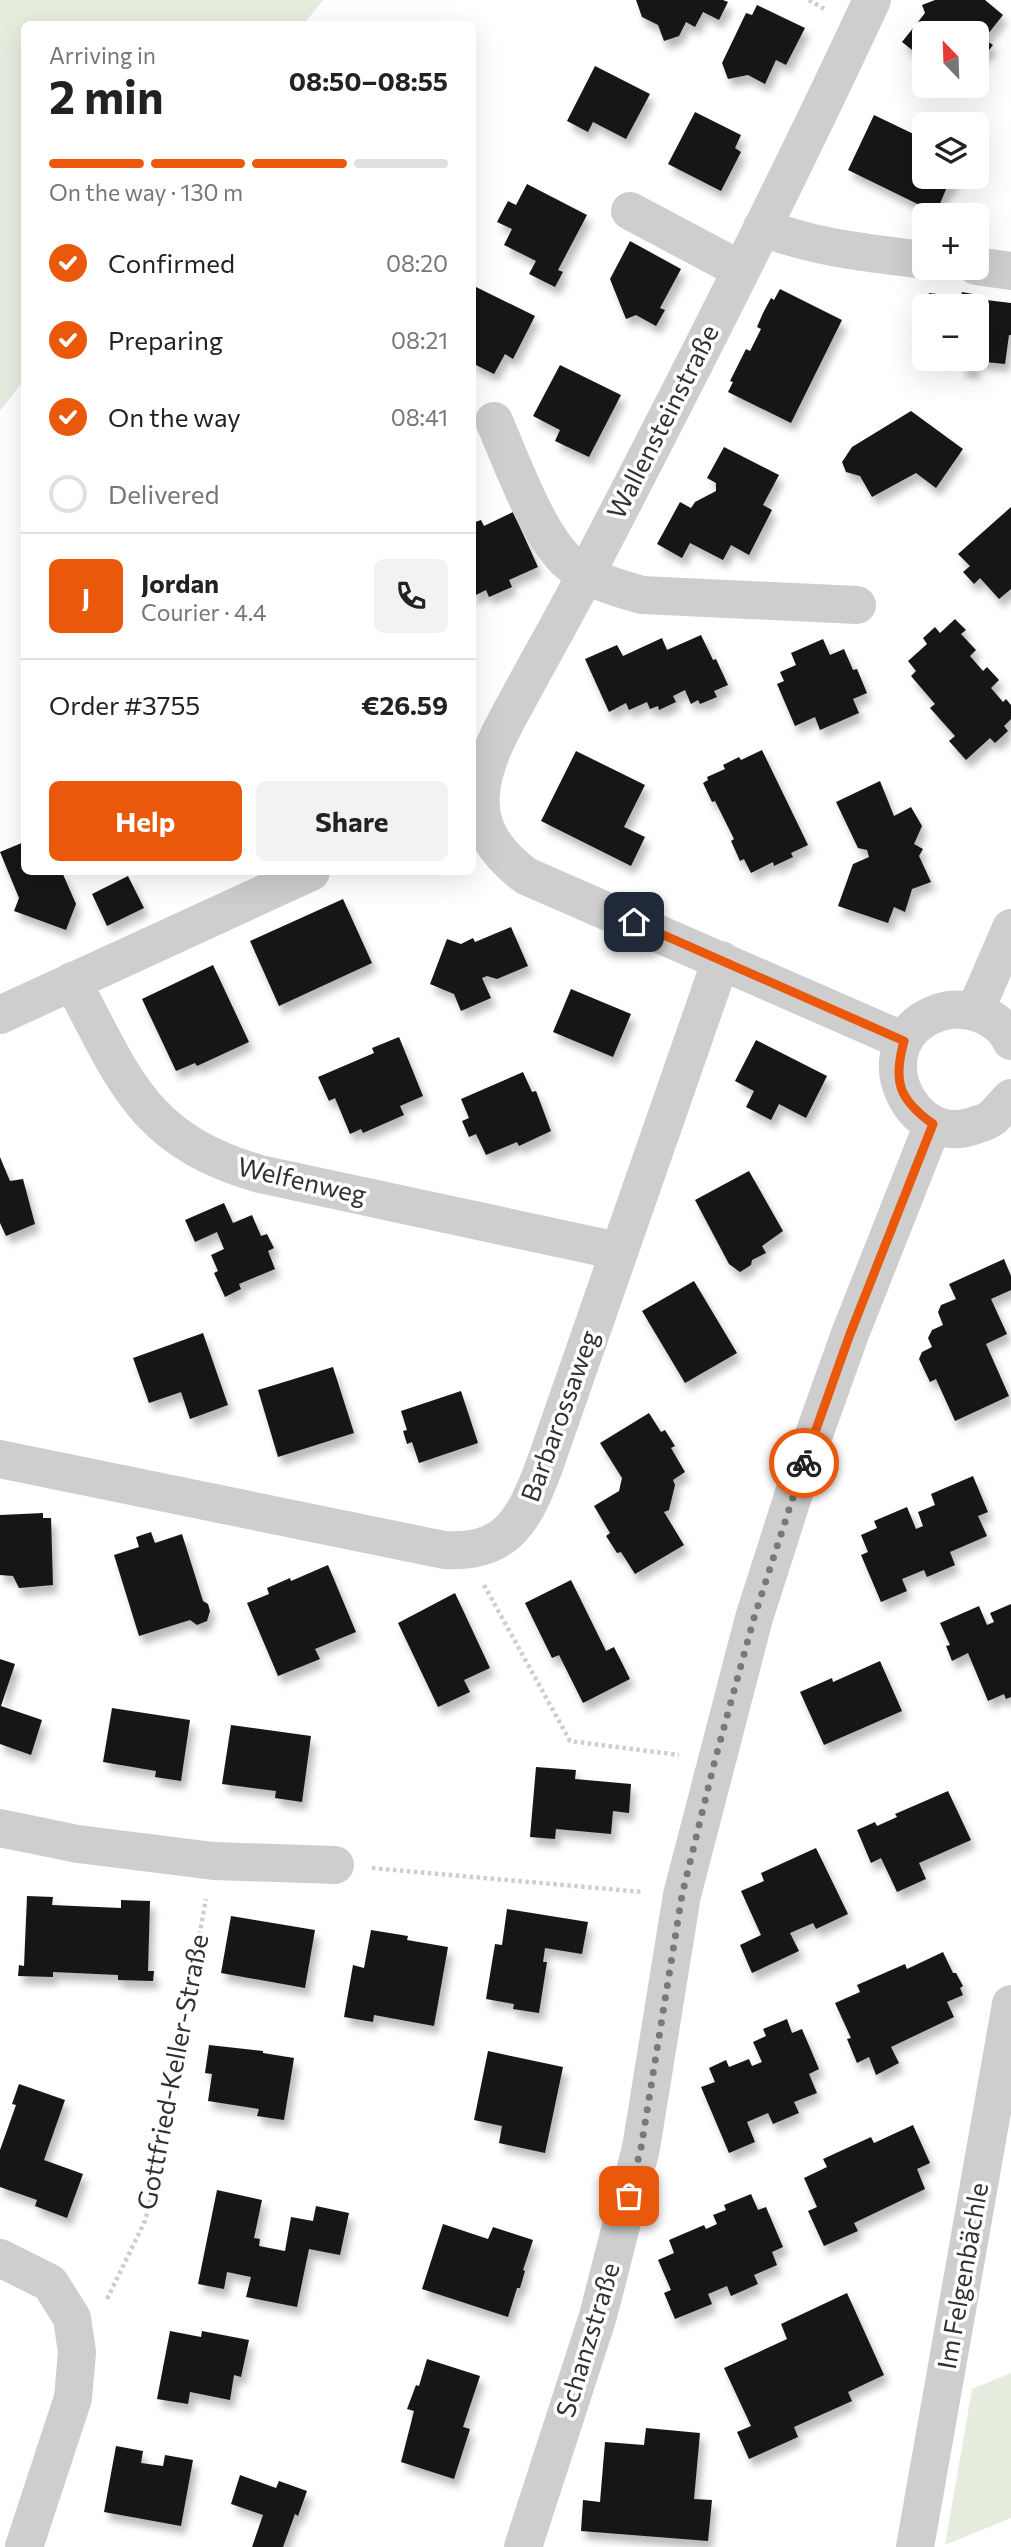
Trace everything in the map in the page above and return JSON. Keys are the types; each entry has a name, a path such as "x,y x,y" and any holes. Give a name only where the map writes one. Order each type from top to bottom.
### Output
{"street":[{"name":"Wallensteinstraße","path":"872,0 741,270 586,574 499,735 485,769 477,817 505,860 526,876 904,1041"},
{"path":"630,211 741,270"},
{"path":"762,227 785,237 838,249 912,258"},
{"path":"989,268 1011,271"},
{"path":"494,421 543,529 569,563 586,574 612,587 642,595 858,605"},
{"path":"0,1015 304,875"},
{"path":"975,1011 1011,928"},
{"name":"Barbarossaweg","path":"0,1459 444,1550 467,1551 490,1544 509,1531 529,1507 721,960"},
{"name":"Welfenweg","path":"72,981 121,1075 140,1102 164,1127 194,1148 230,1166 618,1251"},
{"path":"1011,1041 994,1020 975,1011 955,1008 935,1013 917,1024 904,1041 897,1065 900,1088 913,1110 933,1124 962,1129 991,1119 1011,1098"},
{"name":"Schanzstraße","path":"523,2547 598,2316 641,2148 682,1895 754,1618 802,1468 850,1334 933,1124"},
{"path":"0,1828 78,1844 214,1861 335,1865"},
{"name":"Im Felgenbächle","path":"915,2547 1011,2004"},
{"path":"0,2258 50,2283 74,2335 73,2398 24,2547"}],"path":[{"path":"467,1551 505,1626 570,1741 715,1760"},
{"name":"Gottfried-Keller-Straße","path":"74,2335 116,2282 145,2221 214,1861"},
{"path":"335,1865 682,1895"}],"shaded area":[{"path":"0,0 323,0 306,21 21,21 21,384 0,411"},
{"path":"1011,2373 1011,2518 945,2545 972,2389"}],"building":[{"path":"636,0 728,2 719,20 703,12 695,27 686,22 679,36 664,41 658,25 642,17"},
{"path":"935,0 985,0 1003,15 989,33 989,21 919,21 925,13 922,5"},
{"path":"757,5 805,28 786,65 776,60 765,84 748,75 728,79 722,63 746,13 752,15"},
{"path":"912,29 912,50 902,42"},
{"path":"595,66 650,94 626,139 593,122 588,132 567,121"},
{"path":"695,112 741,135 735,148 741,152 721,191 668,164"},
{"path":"874,115 912,133 912,189 946,189 940,203 916,203 848,170"},
{"path":"527,184 587,215 558,270 563,272 555,287 529,274 536,261 504,245 512,229 497,222 508,201 516,205"},
{"path":"630,241 681,269 660,308 665,310 656,326 636,315 626,319 610,279"},
{"path":"476,287 535,316 513,359 505,354 494,374 476,365"},
{"path":"780,289 842,320 791,423 728,392 733,382 730,381 746,349 750,351 761,329 757,327 763,313 771,298 774,300"},
{"path":"989,300 1011,303 1011,335 1005,364 989,362"},
{"path":"560,365 621,395 589,457 555,441 560,430 533,416"},
{"path":"911,411 963,449 936,488 916,473 872,497 860,476 846,472 842,462 852,447"},
{"path":"724,447 779,475 763,505 772,510 749,555 731,545 723,560 690,543 682,558 657,544 680,502 691,508 695,502 716,491 716,483 707,478"},
{"path":"1011,507 1011,589 999,599 980,578 974,584 963,572 970,566 958,554"},
{"path":"513,512 538,567 509,580 512,587 489,597 486,590 476,595 476,522 481,520 484,526"},
{"path":"955,619 966,630 961,634 976,650 970,656 983,671 987,667 999,680 991,688 1003,702 1006,699 1011,705 1011,719 1004,726 1008,731 995,743 990,738 966,760 949,741 955,736 930,708 935,704 911,676 916,671 908,661 927,644 923,638 935,627 940,633"},
{"path":"701,635 728,685 714,691 717,697 700,704 698,700 691,704 685,690 673,696 676,702 659,710 658,706 650,709 647,702 629,710 626,703 609,712 585,659 617,645 623,656 662,638 667,650"},
{"path":"823,639 830,655 844,649 853,670 857,669 867,693 853,699 859,713 820,730 815,717 795,726 777,684 784,681 780,672 796,665 791,653"},
{"path":"762,750 808,845 791,853 793,857 774,866 773,862 751,873 744,859 740,861 731,841 734,839 703,783 708,780 707,777 725,769 723,765"},
{"path":"576,751 645,785 624,827 645,837 631,866 541,821"},
{"path":"880,781 894,816 911,807 922,826 914,844 923,849 919,856 931,882 912,889 905,912 894,907 888,923 838,906 853,864 869,857 867,850 858,848 836,802"},
{"path":"21,843 21,875 63,875 76,904 66,930 14,911 19,898 0,852"},
{"path":"128,876 144,908 107,926 92,894"},
{"path":"343,899 372,963 279,1006 250,941"},
{"path":"511,927 528,966 497,979 487,976 482,978 491,998 461,1011 454,994 430,984 447,939 461,944 473,938 475,942"},
{"path":"213,965 249,1042 197,1066 195,1063 176,1071 142,999"},
{"path":"571,989 631,1014 613,1057 553,1032"},
{"path":"399,1037 423,1096 400,1106 404,1115 363,1133 361,1129 350,1134 335,1098 329,1101 318,1077 374,1053 372,1048"},
{"path":"756,1040 827,1076 806,1118 779,1104 771,1120 746,1107 754,1091 735,1081"},
{"path":"523,1072 532,1092 536,1091 551,1131 519,1146 517,1142 486,1155 476,1134 469,1137 462,1121 469,1118 461,1099"},
{"path":"0,1157 10,1181 23,1179 35,1224 6,1236 0,1223"},
{"path":"749,1171 783,1231 762,1246 766,1253 752,1260 751,1265 740,1272 729,1264 695,1200"},
{"path":"224,1203 233,1223 252,1215 261,1236 267,1234 274,1248 268,1251 275,1269 239,1284 241,1289 225,1297 214,1273 218,1271 211,1255 224,1249 217,1232 195,1242 185,1220"},
{"path":"1004,1259 1011,1276 1011,1290 991,1299 1007,1334 986,1344 1009,1396 955,1421 936,1379 930,1382 919,1359 922,1352 932,1347 928,1338 932,1330 943,1325 938,1312 941,1305 956,1299 949,1284"},
{"path":"694,1281 737,1353 685,1383 642,1311"},
{"path":"203,1333 228,1405 190,1419 181,1392 149,1403 133,1358"},
{"path":"333,1367 354,1433 278,1457 258,1390"},
{"path":"461,1391 478,1443 419,1463 412,1442 407,1444 403,1431 407,1430 401,1411"},
{"path":"649,1413 661,1432 665,1430 675,1446 671,1448 685,1472 673,1480 675,1485 669,1510 664,1512 684,1545 635,1574 621,1552 617,1553 606,1536 610,1533 594,1506 619,1491 622,1478 600,1443"},
{"path":"973,1476 988,1512 978,1516 987,1536 950,1552 955,1565 927,1577 924,1570 902,1579 907,1591 881,1602 861,1555 868,1552 861,1535 877,1528 874,1521 907,1507 916,1529 923,1526 918,1512 935,1505 931,1494"},
{"path":"43,1513 43,1518 51,1518 53,1585 19,1588 13,1576 0,1575 0,1515"},
{"path":"151,1532 155,1543 182,1534 203,1601 208,1604 210,1611 207,1621 197,1625 190,1620 139,1636 114,1555 139,1547 136,1537"},
{"path":"328,1565 356,1632 315,1649 320,1659 278,1676 247,1603 269,1594 267,1588"},
{"path":"571,1580 606,1651 614,1647 630,1679 583,1703 559,1655 552,1658 525,1603"},
{"path":"455,1593 490,1668 464,1680 470,1692 438,1707 398,1623"},
{"path":"1011,1604 1011,1697 1006,1699 1004,1694 988,1701 968,1653 952,1661 946,1646 950,1645 940,1623 979,1606 987,1625 994,1622 990,1613"},
{"path":"0,1659 15,1664 1,1706 42,1720 31,1755 0,1744"},
{"path":"880,1661 902,1711 824,1745 800,1692 832,1678 833,1682"},
{"path":"112,1708 190,1720 181,1781 155,1777 156,1771 103,1762"},
{"path":"231,1725 311,1736 302,1802 275,1798 276,1791 222,1784"},
{"path":"536,1767 576,1770 575,1779 631,1784 629,1813 613,1811 611,1834 556,1829 555,1839 530,1837"},
{"path":"948,1791 971,1840 919,1863 926,1879 897,1892 881,1858 871,1863 857,1830 875,1822 877,1826 897,1817 895,1814"},
{"path":"816,1848 848,1914 816,1929 813,1923 790,1933 799,1951 752,1973 740,1945 761,1935 741,1891 764,1881 761,1873"},
{"path":"27,1896 53,1897 52,1905 121,1908 121,1900 150,1901 148,1971 154,1971 153,1981 118,1980 118,1975 53,1972 53,1977 18,1976 19,1965 24,1966"},
{"path":"507,1909 588,1922 582,1954 545,1948 543,1962 547,1962 539,2013 513,2009 514,2004 486,1999 495,1944 502,1945"},
{"path":"231,1916 315,1930 305,1988 221,1973"},
{"path":"371,1930 408,1936 407,1940 448,1947 434,2026 374,2015 373,2022 344,2017 353,1965 364,1968"},
{"path":"943,1952 963,1986 960,1988 963,1995 947,2002 954,2017 891,2047 899,2063 876,2075 869,2057 857,2063 847,2039 851,2038 835,2003 860,1992 857,1985 905,1964 907,1969"},
{"path":"787,2019 792,2033 802,2029 819,2069 809,2074 817,2093 794,2102 799,2113 773,2124 768,2113 747,2122 755,2142 729,2153 701,2087 715,2082 709,2068 726,2060 729,2067 749,2059 752,2066 762,2062 753,2042 766,2036 763,2029"},
{"path":"209,2045 263,2051 294,2058 284,2120 257,2116 259,2109 208,2101 212,2074 205,2073"},
{"path":"488,2051 563,2067 545,2153 499,2143 502,2126 474,2120"},
{"path":"19,2084 65,2100 44,2160 83,2174 67,2218 35,2206 37,2200 0,2187 0,2150 16,2105 12,2104"},
{"path":"913,2125 930,2163 917,2169 925,2189 854,2223 858,2231 824,2246 808,2211 817,2207 804,2178 827,2167 823,2159 871,2137 874,2143"},
{"path":"217,2190 262,2200 254,2238 260,2239 259,2246 285,2251 291,2217 313,2221 316,2206 349,2213 340,2255 309,2249 297,2307 246,2297 251,2277 227,2272 224,2289 198,2284"},
{"path":"751,2194 758,2210 766,2207 783,2247 772,2252 777,2265 754,2275 758,2284 731,2296 727,2286 708,2294 712,2304 675,2319 664,2293 671,2290 658,2260 674,2253 669,2240 704,2225 706,2229 717,2224 713,2215 726,2210 724,2205"},
{"path":"443,2224 488,2239 493,2227 533,2240 520,2288 517,2288 508,2317 422,2289"},
{"path":"847,2293 884,2375 848,2392 852,2401 794,2427 798,2437 749,2459 737,2432 751,2426 724,2368 787,2339 781,2324"},
{"path":"170,2331 201,2337 202,2331 249,2340 241,2377 234,2375 230,2400 190,2392 188,2404 157,2399"},
{"path":"427,2359 480,2376 463,2427 470,2429 454,2479 401,2462 414,2411 407,2409 416,2385 419,2386"},
{"path":"646,2428 700,2433 694,2499 712,2500 708,2541 581,2531 583,2500 600,2502 605,2442 644,2445"},
{"path":"116,2446 143,2451 141,2463 163,2466 165,2455 193,2460 181,2526 104,2512"},
{"path":"240,2475 276,2488 279,2481 307,2491 283,2547 252,2547 263,2515 231,2504"}],"way so far":[{"path":"629,2196 641,2148 682,1895 754,1618 804,1463"}],"route":[{"path":"634,922 904,1041 897,1065 900,1088 913,1110 933,1124 850,1334 804,1463"}]}
